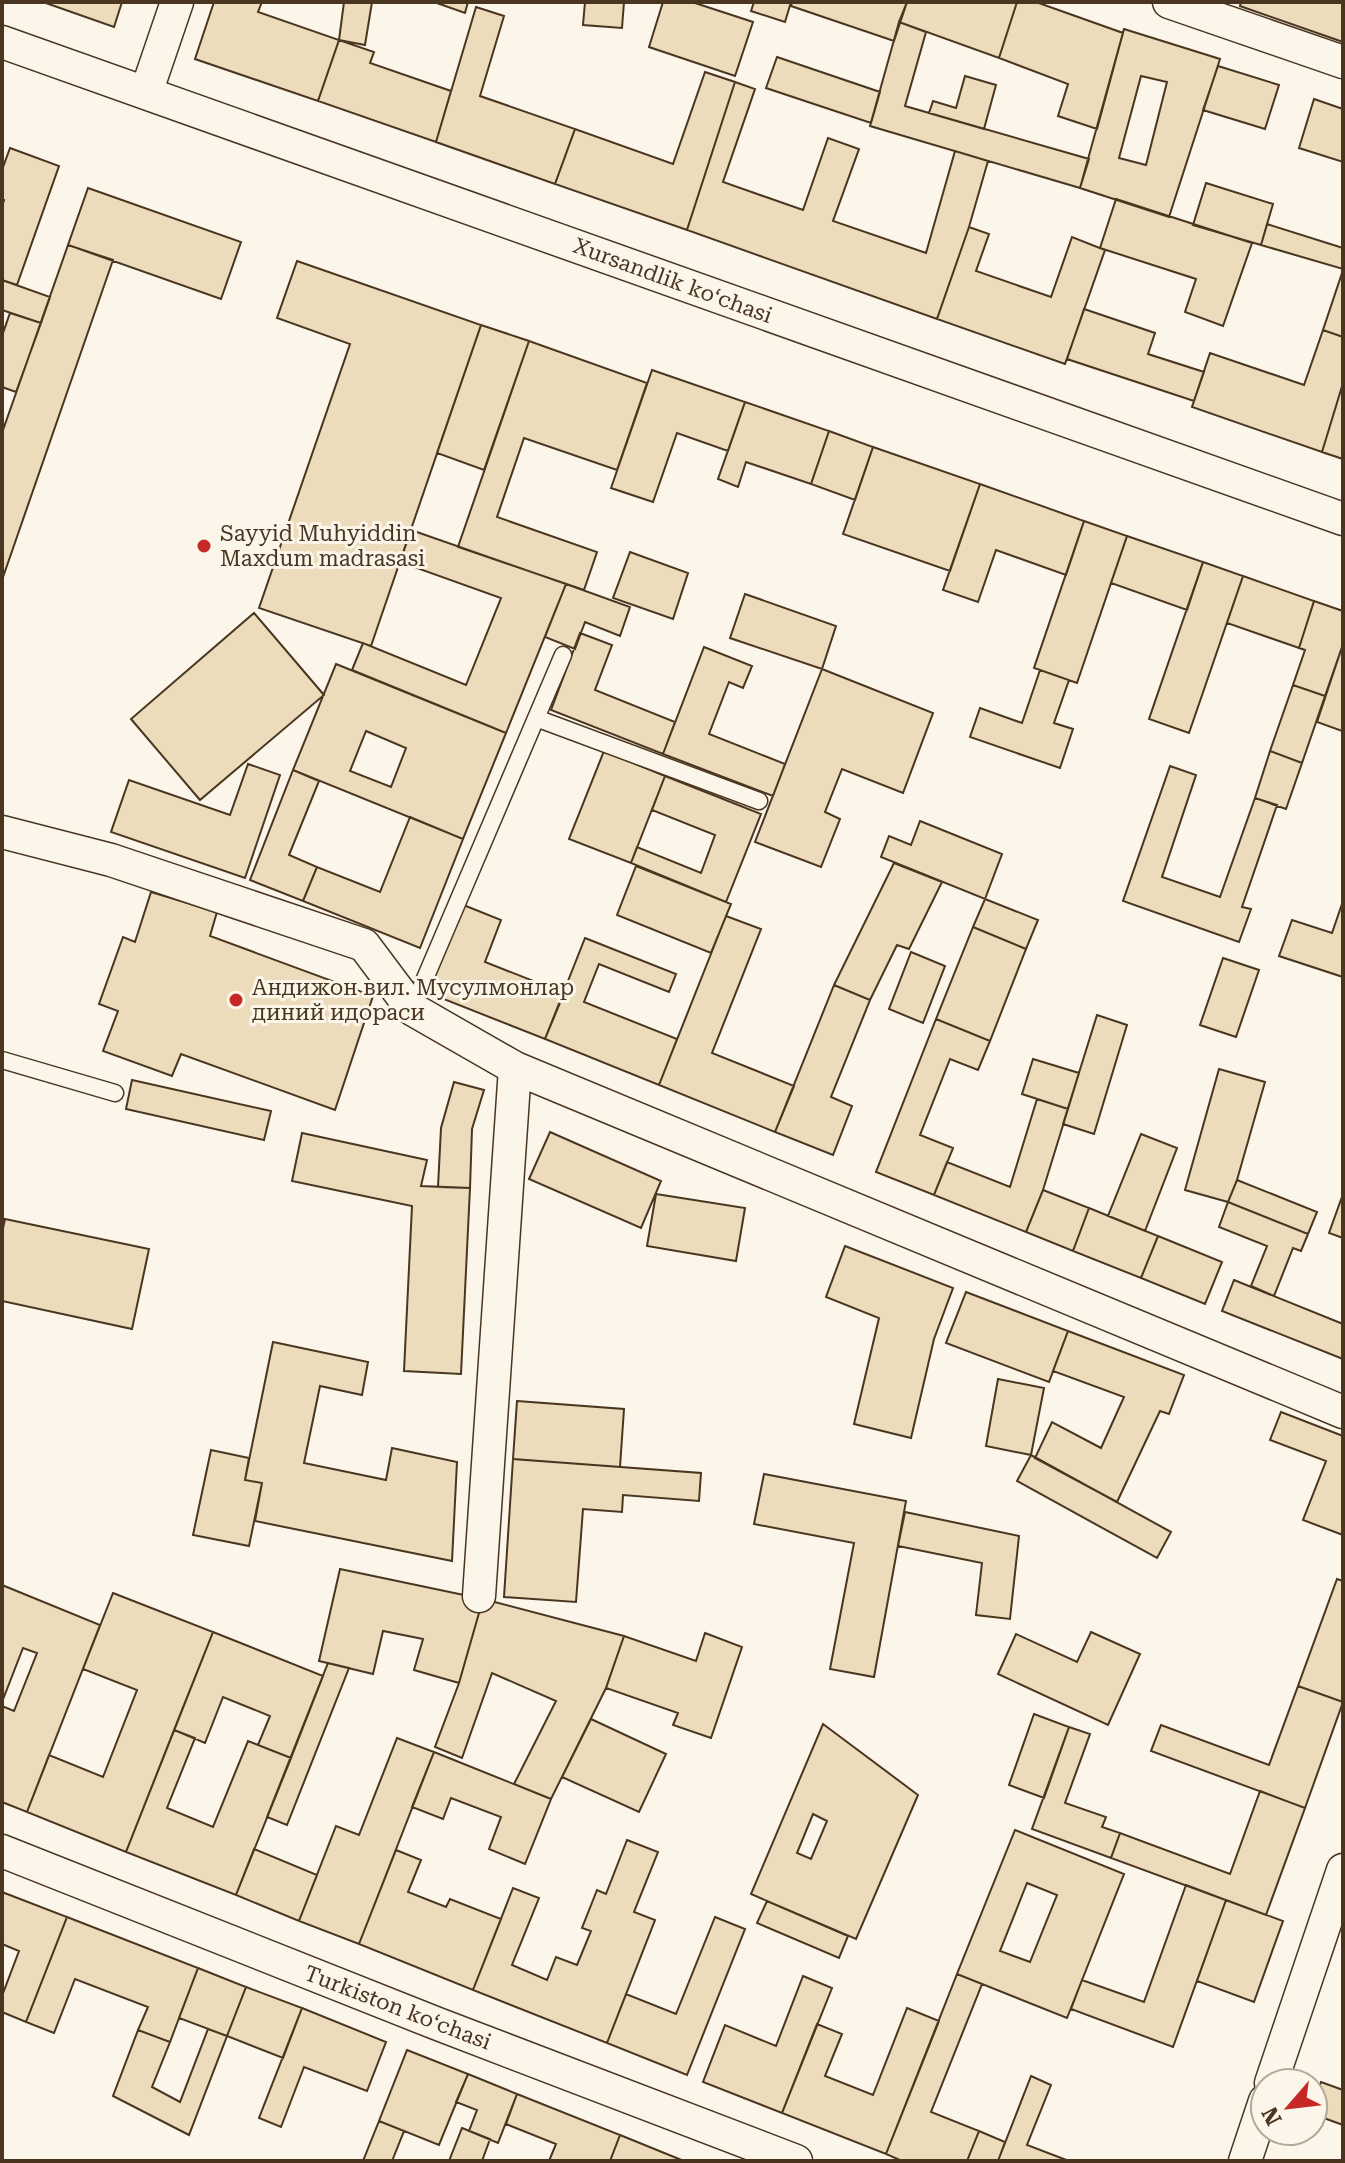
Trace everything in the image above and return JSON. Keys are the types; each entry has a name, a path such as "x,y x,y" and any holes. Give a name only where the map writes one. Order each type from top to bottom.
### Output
{"street":[{"path":"146,93 177,2"},
{"path":"1169,2 1343,62"},
{"name":"Xursandlik koʻchasi","path":"2,42 1343,519"},
{"path":"2,832 111,860 364,945 412,1009 515,1068 1343,1412"},
{"path":"479,1596 515,1068"},
{"name":"Turkiston koʻchasi","path":"2,1851 438,2024 796,2161"},
{"path":"1276,2067 1343,1870"}],"lane":[{"path":"412,1009 563,655"},
{"path":"536,718 759,801"},
{"path":"2,1060 115,1093"}],"building":[{"path":"43,2 122,2 114,27"},
{"path":"214,2 262,2 258,12 339,40 318,101 195,59"},
{"path":"344,2 372,2 365,45 339,40"},
{"path":"434,2 468,2 465,13"},
{"path":"585,2 624,2 622,28 583,25"},
{"path":"663,2 692,2 753,22 735,76 649,47"},
{"path":"754,2 791,2 785,22 751,11"},
{"path":"792,2 907,2 894,41 791,6"},
{"path":"907,2 1017,2 999,58 899,22"},
{"path":"1017,2 1036,2 1123,33 1097,129 1058,116 1068,84 999,58"},
{"path":"1241,2 1343,2 1343,42 1240,6"},
{"path":"476,7 504,16 480,96 575,129 555,184 436,142"},
{"path":"899,22 926,32 905,106 1089,159 1080,188 870,126"},
{"path":"1124,29 1220,59 1169,217 1080,188","holes":["1141,76 1167,82 1146,165 1119,158"]},
{"path":"339,40 374,52 370,63 451,91 436,142 318,101"},
{"path":"777,57 880,92 871,123 766,88"},
{"path":"1218,66 1279,85 1265,129 1203,110"},
{"path":"705,72 735,82 687,230 555,184 575,129 673,164"},
{"path":"965,76 996,85 984,129 929,113 933,101 956,108"},
{"path":"735,82 755,89 723,182 803,210 828,138 859,149 833,221 926,253 955,151 988,161 937,319 687,230"},
{"path":"1314,99 1343,109 1343,162 1299,148"},
{"path":"10,148 59,166 17,285 2,280 2,170"},
{"path":"1206,183 1273,204 1261,245 1193,225"},
{"path":"88,188 241,242 221,299 68,245"},
{"path":"1116,199 1252,243 1223,326 1185,312 1196,279 1100,248"},
{"path":"1267,224 1343,248 1343,269 1261,245"},
{"path":"969,227 989,234 976,271 1051,297 1072,237 1105,250 1065,364 937,319"},
{"path":"68,245 113,260 2,580 2,433"},
{"path":"297,261 481,325 371,646 259,608 350,344 277,318"},
{"path":"1343,270 1343,337 1323,330"},
{"path":"2,280 50,297 41,323 2,310"},
{"path":"1084,309 1155,333 1148,354 1204,372 1194,401 1067,359"},
{"path":"10,313 41,323 16,392 2,387 2,336"},
{"path":"481,325 529,341 484,470 437,453"},
{"path":"1323,330 1343,337 1343,383 1322,452 1192,407 1210,353 1304,385"},
{"path":"529,341 647,383 617,470 524,438 497,517 597,552 584,590 458,547"},
{"path":"652,370 745,402 728,451 677,433 653,502 611,488"},
{"path":"1343,383 1343,459 1322,452"},
{"path":"745,402 829,431 811,484 746,462 738,487 718,479"},
{"path":"829,431 873,447 855,500 811,484"},
{"path":"873,447 980,484 950,571 843,534"},
{"path":"980,484 1084,521 1066,575 996,550 978,602 943,590"},
{"path":"1084,521 1127,536 1077,683 1034,668"},
{"path":"411,530 566,584 506,733 352,670 363,643 466,685 501,598 400,562"},
{"path":"1127,536 1203,562 1187,610 1111,583"},
{"path":"630,552 688,573 673,619 613,598"},
{"path":"1203,562 1243,576 1189,733 1149,719"},
{"path":"1243,576 1314,601 1299,648 1227,623"},
{"path":"566,584 630,607 620,636 585,622 575,649 545,637"},
{"path":"745,594 836,626 822,669 730,638"},
{"path":"1314,601 1343,611 1343,644 1325,696 1293,685 1305,650 1299,648"},
{"path":"254,613 324,695 200,800 131,719"},
{"path":"580,633 612,645 595,690 675,722 663,754 551,710"},
{"path":"1343,644 1343,728 1342,731 1317,722"},
{"path":"704,647 752,666 743,688 729,682 709,734 785,764 773,796 663,754"},
{"path":"336,664 506,733 463,839 293,770","holes":["366,731 406,748 391,787 350,771"]},
{"path":"822,669 933,713 903,793 842,769 825,812 840,819 821,867 755,842"},
{"path":"1040,670 1069,680 1054,723 1073,729 1060,768 970,737 980,708 1022,723"},
{"path":"1293,685 1325,696 1302,763 1270,751"},
{"path":"604,751 665,776 631,863 569,839"},
{"path":"1270,751 1302,763 1286,809 1255,798"},
{"path":"248,764 280,775 245,878 111,832 129,780 230,815"},
{"path":"1170,766 1196,775 1162,877 1220,897 1255,798 1277,805 1242,907 1251,909 1239,942 1123,901"},
{"path":"293,770 319,781 289,855 317,867 303,901 250,880"},
{"path":"665,776 761,814 726,902 631,863 637,847 701,873 715,835 652,810"},
{"path":"410,817 463,839 420,948 303,901 317,867 380,892"},
{"path":"920,821 1002,854 985,899 881,857 889,836 911,845"},
{"path":"894,863 942,882 909,949 897,945 870,1000 834,985"},
{"path":"636,866 731,904 711,953 617,915"},
{"name":"Андижон вил. Мусулмонлар диний идораси","path":"151,892 217,912 210,936 373,996 335,1110 181,1054 172,1076 103,1051 118,1011 99,1004 123,937 135,942"},
{"path":"985,899 1038,920 1026,949 973,927"},
{"path":"1343,901 1343,977 1279,956 1292,920 1332,933"},
{"path":"461,904 501,920 485,962 564,993 545,1039 426,992"},
{"path":"726,916 761,929 712,1053 794,1086 775,1132 659,1085"},
{"path":"973,927 1026,949 990,1041 936,1019"},
{"path":"585,938 676,974 669,992 599,964 584,1002 677,1039 659,1085 545,1039"},
{"path":"911,952 945,966 923,1023 889,1009"},
{"path":"1223,958 1259,970 1236,1037 1200,1025"},
{"path":"834,985 870,1000 831,1097 852,1106 833,1155 775,1132"},
{"path":"1097,1015 1127,1025 1094,1134 1063,1124"},
{"path":"936,1019 990,1041 978,1070 950,1059 920,1135 953,1148 934,1195 876,1172"},
{"path":"1033,1059 1079,1073 1068,1109 1022,1094"},
{"path":"1219,1069 1265,1082 1228,1202 1185,1190"},
{"path":"132,1080 271,1111 264,1140 126,1109"},
{"path":"454,1082 484,1090 472,1129 470,1188 438,1187 441,1128"},
{"path":"1037,1099 1068,1109 1043,1190 1026,1232 934,1195 947,1162 1010,1187"},
{"path":"550,1132 661,1181 641,1228 529,1179"},
{"path":"302,1133 427,1160 421,1186 470,1188 461,1374 404,1371 412,1206 292,1181"},
{"path":"1141,1134 1177,1148 1145,1231 1108,1216"},
{"path":"1237,1180 1317,1212 1308,1234 1228,1202"},
{"path":"1043,1190 1089,1208 1073,1251 1026,1232"},
{"path":"656,1194 745,1208 736,1261 647,1246"},
{"path":"1343,1194 1343,1238 1329,1233"},
{"path":"1228,1202 1308,1234 1301,1251 1293,1248 1274,1296 1251,1286 1267,1246 1219,1227"},
{"path":"1089,1208 1158,1236 1141,1278 1073,1251"},
{"path":"5,1219 149,1249 132,1329 2,1301 2,1233"},
{"path":"1158,1236 1222,1262 1205,1304 1141,1278"},
{"path":"845,1246 953,1288 934,1339 911,1438 854,1424 879,1318 826,1297"},
{"path":"1234,1280 1343,1324 1343,1359 1222,1311"},
{"path":"966,1292 1068,1331 1049,1382 946,1343"},
{"path":"1068,1331 1184,1375 1169,1414 1160,1411 1117,1502 1035,1458 1052,1422 1101,1448 1124,1397 1053,1371"},
{"path":"273,1342 368,1362 362,1395 320,1386 304,1463 386,1480 392,1448 457,1462 452,1561 255,1521 262,1483 245,1480"},
{"path":"998,1379 1044,1388 1031,1455 986,1446"},
{"path":"517,1401 624,1409 620,1467 513,1459"},
{"path":"1281,1412 1343,1436 1343,1535 1303,1520 1326,1461 1270,1440"},
{"path":"211,1450 249,1458 245,1480 262,1483 249,1546 193,1535"},
{"path":"1031,1455 1171,1532 1157,1558 1017,1481"},
{"path":"513,1459 701,1473 699,1501 623,1495 622,1512 583,1509 576,1602 504,1597"},
{"path":"764,1474 906,1501 874,1677 830,1669 854,1543 754,1524"},
{"path":"905,1512 1019,1536 1010,1619 976,1615 982,1563 898,1546"},
{"path":"340,1569 483,1599 459,1683 414,1670 423,1639 383,1631 373,1674 319,1661"},
{"path":"1337,1579 1343,1581 1343,1702 1298,1686"},
{"path":"2,1585 100,1625 27,1812 2,1802 2,1706 14,1711 37,1653 23,1648 2,1702"},
{"path":"113,1593 213,1632 126,1852 27,1812 49,1755 103,1777 137,1690 83,1669"},
{"path":"483,1599 624,1636 606,1688 551,1799 514,1784 556,1701 492,1673 462,1758 435,1747 459,1683"},
{"path":"213,1632 323,1676 291,1758 258,1745 270,1716 223,1697 205,1743 174,1730"},
{"path":"1091,1632 1140,1654 1108,1725 998,1674 1016,1634 1077,1662"},
{"path":"705,1633 742,1647 711,1738 673,1725 678,1713 606,1688 624,1636 696,1661"},
{"path":"328,1663 349,1668 287,1825 267,1817"},
{"path":"1298,1686 1343,1702 1305,1808 1151,1751 1161,1725 1269,1765"},
{"path":"1034,1714 1069,1727 1044,1798 1009,1785"},
{"path":"591,1719 666,1754 639,1812 562,1777"},
{"path":"823,1724 918,1795 856,1939 751,1894","holes":["813,1814 827,1821 811,1859 797,1853"]},
{"path":"1069,1727 1090,1734 1065,1803 1106,1817 1102,1827 1120,1833 1111,1858 1032,1829"},
{"path":"174,1730 195,1738 167,1808 213,1827 248,1741 291,1758 236,1895 126,1852"},
{"path":"397,1738 434,1752 359,1944 299,1921 336,1826 359,1835"},
{"path":"434,1752 551,1799 525,1864 489,1849 501,1817 451,1798 443,1819 412,1807"},
{"path":"1260,1791 1305,1808 1266,1915 1111,1858 1120,1833 1230,1874"},
{"path":"1015,1830 1124,1874 1067,2018 957,1974","holes":["1027,1883 1057,1895 1030,1962 1000,1951"]},
{"path":"627,1840 658,1852 634,1912 655,1920 607,2043 473,1990 513,1888 539,1898 512,1965 547,1980 556,1957 577,1965 591,1931 582,1928 597,1890 606,1894"},
{"path":"254,1849 317,1875 299,1921 236,1895"},
{"path":"396,1850 421,1860 408,1892 446,1907 450,1899 501,1919 473,1990 359,1944"},
{"path":"1186,1885 1226,1900 1173,2047 1071,2009 1082,1980 1144,2002"},
{"path":"2,1892 67,1917 26,2022 2,2012 2,1996 19,1951 2,1944"},
{"path":"1226,1900 1283,1921 1254,2002 1197,1981"},
{"path":"767,1901 848,1936 839,1958 757,1923"},
{"path":"67,1917 198,1968 170,2042 138,2030 148,2007 75,1979 54,2033 26,2022"},
{"path":"715,1917 745,1929 687,2075 607,2043 626,1994 676,2014"},
{"path":"198,1968 246,1987 227,2036 179,2018"},
{"path":"957,1974 982,1984 931,2112 979,2131 967,2161 902,2161 886,2154"},
{"path":"803,1976 832,1988 782,2113 703,2082 725,2025 776,2046"},
{"path":"246,1987 302,2008 283,2058 227,2036"},
{"path":"302,2008 386,2042 367,2091 304,2067 281,2127 259,2118"},
{"path":"907,2008 939,2021 886,2154 782,2113 817,2024 842,2034 825,2076 873,2095"},
{"path":"208,2029 227,2036 189,2135 113,2096 138,2030 170,2042 152,2087 180,2102"},
{"path":"407,2050 468,2074 439,2145 379,2121"},
{"path":"468,2074 517,2094 498,2143 469,2131 477,2110 456,2102"},
{"path":"1031,2076 1051,2085 1027,2145 1069,2161 998,2161"},
{"path":"1329,2085 1343,2090 1343,2125 1329,2120"},
{"path":"517,2094 620,2135 610,2161 549,2161 556,2144 506,2124"},
{"path":"379,2121 404,2131 392,2161 363,2161"},
{"path":"462,2128 490,2139 482,2161 449,2161"},
{"path":"979,2131 1005,2142 998,2161 967,2161"},
{"path":"620,2135 684,2161 610,2161"}],"place":[{"name":"Sayyid Muhyiddin Maxdum madrasasi","path":"204,546"},
{"name":"Андижон вил. Мусулмонлар диний идораси","path":"236,1000"}]}
